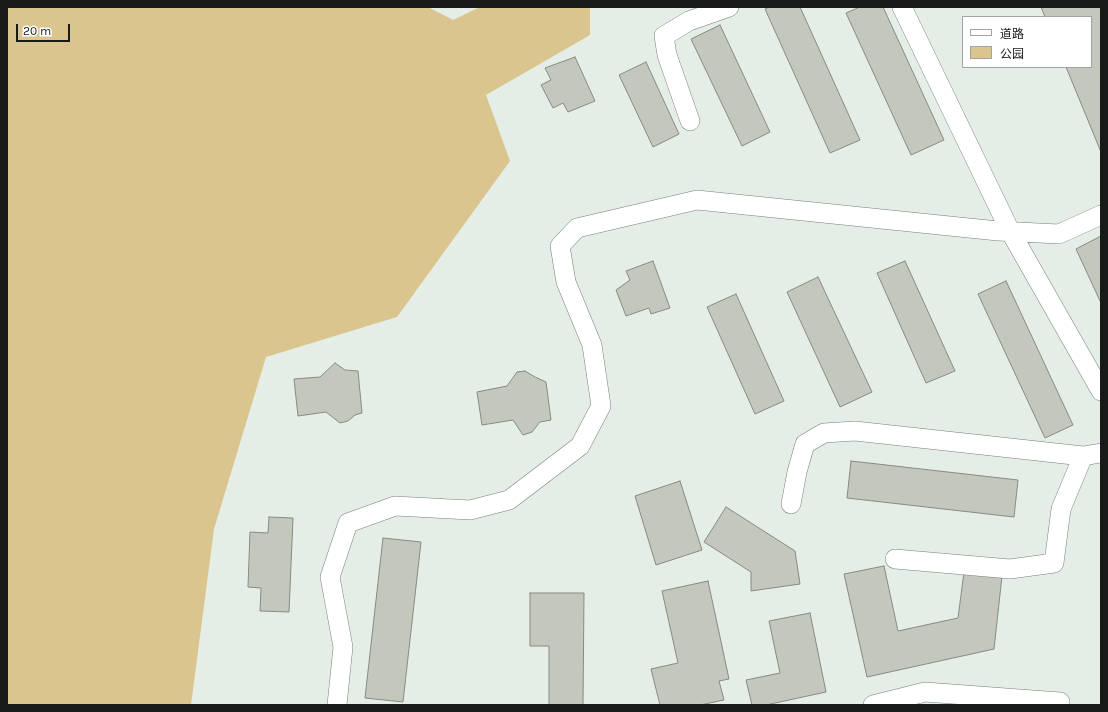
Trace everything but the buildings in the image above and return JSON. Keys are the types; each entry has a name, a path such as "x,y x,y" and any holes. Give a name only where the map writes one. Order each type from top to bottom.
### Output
{"street":[{"path":"690,121 668,55 664,36 689,21 730,7"},
{"path":"902,7 1010,231 1101,391"},
{"path":"337,705 343,647 330,577 348,523 395,506 470,510 509,500 580,446 601,406 592,345 566,282 560,246 577,228 697,200 1010,231 1059,234 1101,215"},
{"path":"791,504 797,472 805,444 824,433 855,431 1092,454 1061,509 1054,563 1010,569 895,559"},
{"path":"873,705 925,692 995,701 1060,702"}],"green space":[{"path":"7,7 428,7 453,20 480,7 590,7 590,35 486,95 510,161 397,317 266,357 214,529 191,705 7,705"}]}
